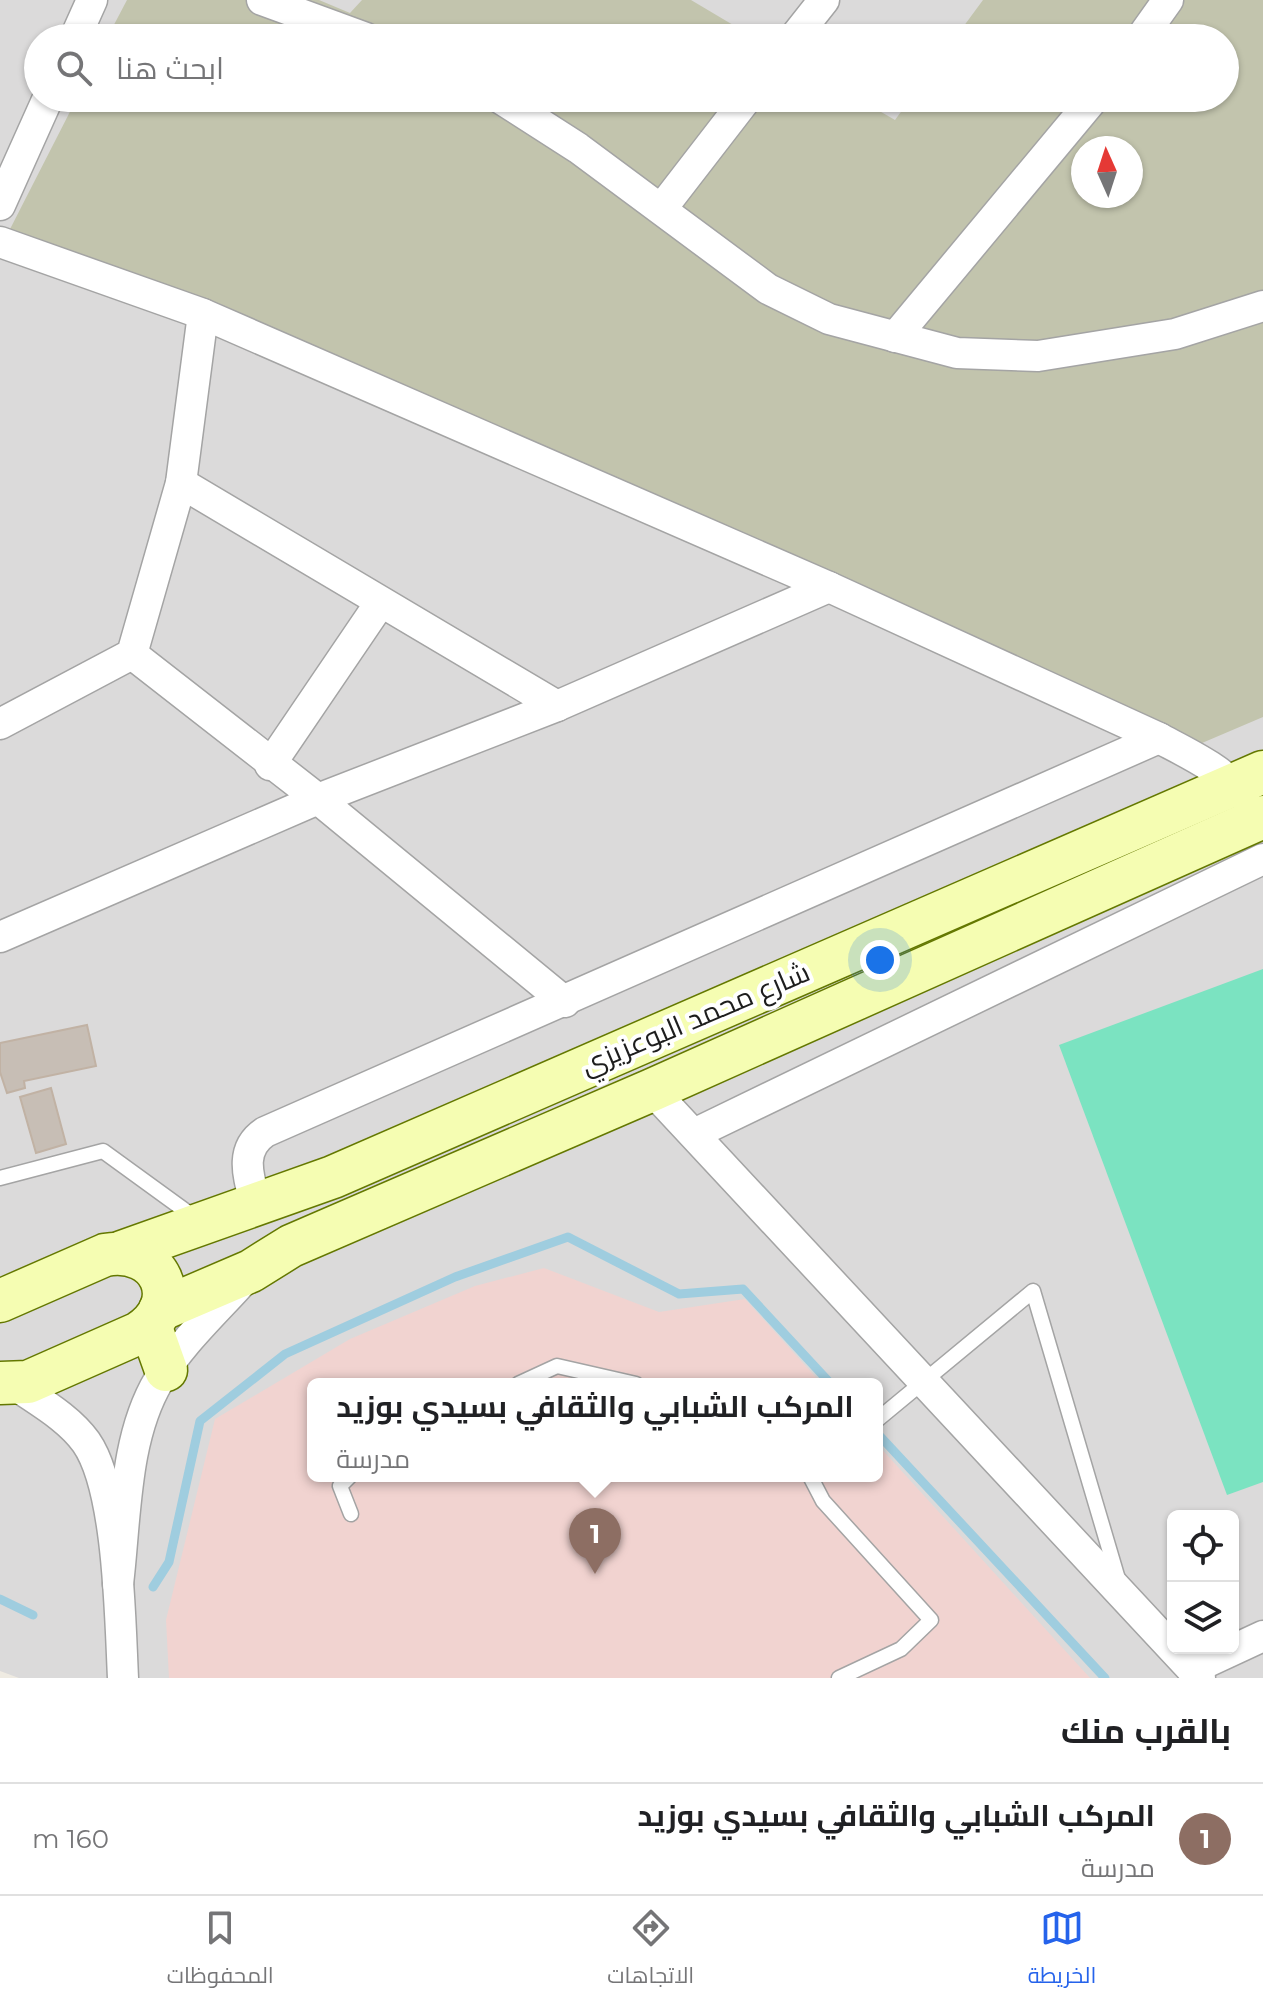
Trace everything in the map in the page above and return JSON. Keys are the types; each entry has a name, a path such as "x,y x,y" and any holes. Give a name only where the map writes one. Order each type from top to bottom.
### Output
{"main road":[{"name":"شارع محمد البوعزيزي","path":"0,1301 105,1255 122,1252 333,1177 1249,778"},
{"name":"شارع محمد البوعزيزي","path":"4,1384 28,1382 139,1333 155,1317 251,1271 291,1246 652,1090 1262,818"},
{"path":"122,1252 145,1260 161,1278 164,1295 155,1317 166,1370"}],"street":[{"path":"81,24 92,0"},
{"path":"262,0 328,24"},
{"path":"805,24 824,0"},
{"path":"1151,24 1168,0"},
{"path":"0,205 42,112"},
{"path":"522,112 578,148 662,208 704,243 795,304 829,319 895,337 957,353 1038,356 1175,334 1263,306"},
{"path":"662,208 736,112"},
{"path":"895,337 1082,112"},
{"path":"0,242 203,314 829,587 1201,760 1249,778 1262,818"},
{"path":"0,724 132,654 181,483 203,314"},
{"path":"181,483 557,706"},
{"path":"0,937 318,799 557,706 829,587"},
{"path":"270,765 380,603"},
{"path":"132,654 270,765 318,799 565,1002"},
{"path":"256,1205 247,1159 253,1143 265,1132 1159,738"},
{"path":"694,1134 1263,859"},
{"path":"652,1090 1196,1673 1263,1636"},
{"path":"118,1584 140,1424 166,1370 251,1271"},
{"path":"4,1384 71,1426 92,1452 105,1494 118,1584 123,1678"}],"lane":[{"path":"0,1178 103,1151 203,1223"},
{"path":"883,1413 1033,1291 1123,1595"},
{"path":"531,1378 557,1366 610,1378"},
{"path":"344,1482 340,1486 351,1514"},
{"path":"813,1482 823,1501 931,1620 901,1649 839,1678"}],"shaded area":[{"path":"0,0 1263,0 1263,1678 19,1678 0,1671"},
{"path":"127,0 319,0 350,13 362,0 691,0 731,24 114,24"},
{"path":"983,0 1263,0 1263,717 1202,743 219,312 7,235 70,112 881,112 895,120 901,112 1239,112 1239,24 965,24"},
{"path":"544,1268 659,1312 745,1299 817,1378 307,1378 307,1482 883,1482 883,1451 1090,1678 169,1678 166,1620 215,1419 350,1339 475,1286"}],"green space":[{"path":"1263,969 1263,1482 1227,1495 1059,1045"}],"building":[{"path":"87,1025 96,1066 24,1081 25,1088 7,1093 0,1072 0,1043"},
{"path":"51,1088 66,1144 36,1153 20,1097"}],"waterway":[{"path":"153,1587 169,1562 200,1421 285,1354 455,1277 568,1237 679,1294 743,1289 825,1378"},
{"path":"883,1439 1105,1678"},
{"path":"0,1599 33,1615"}],"place":[{"name":"المركب الشبابي والثقافي بسيدي بوزيد","path":"595,1574"}]}
